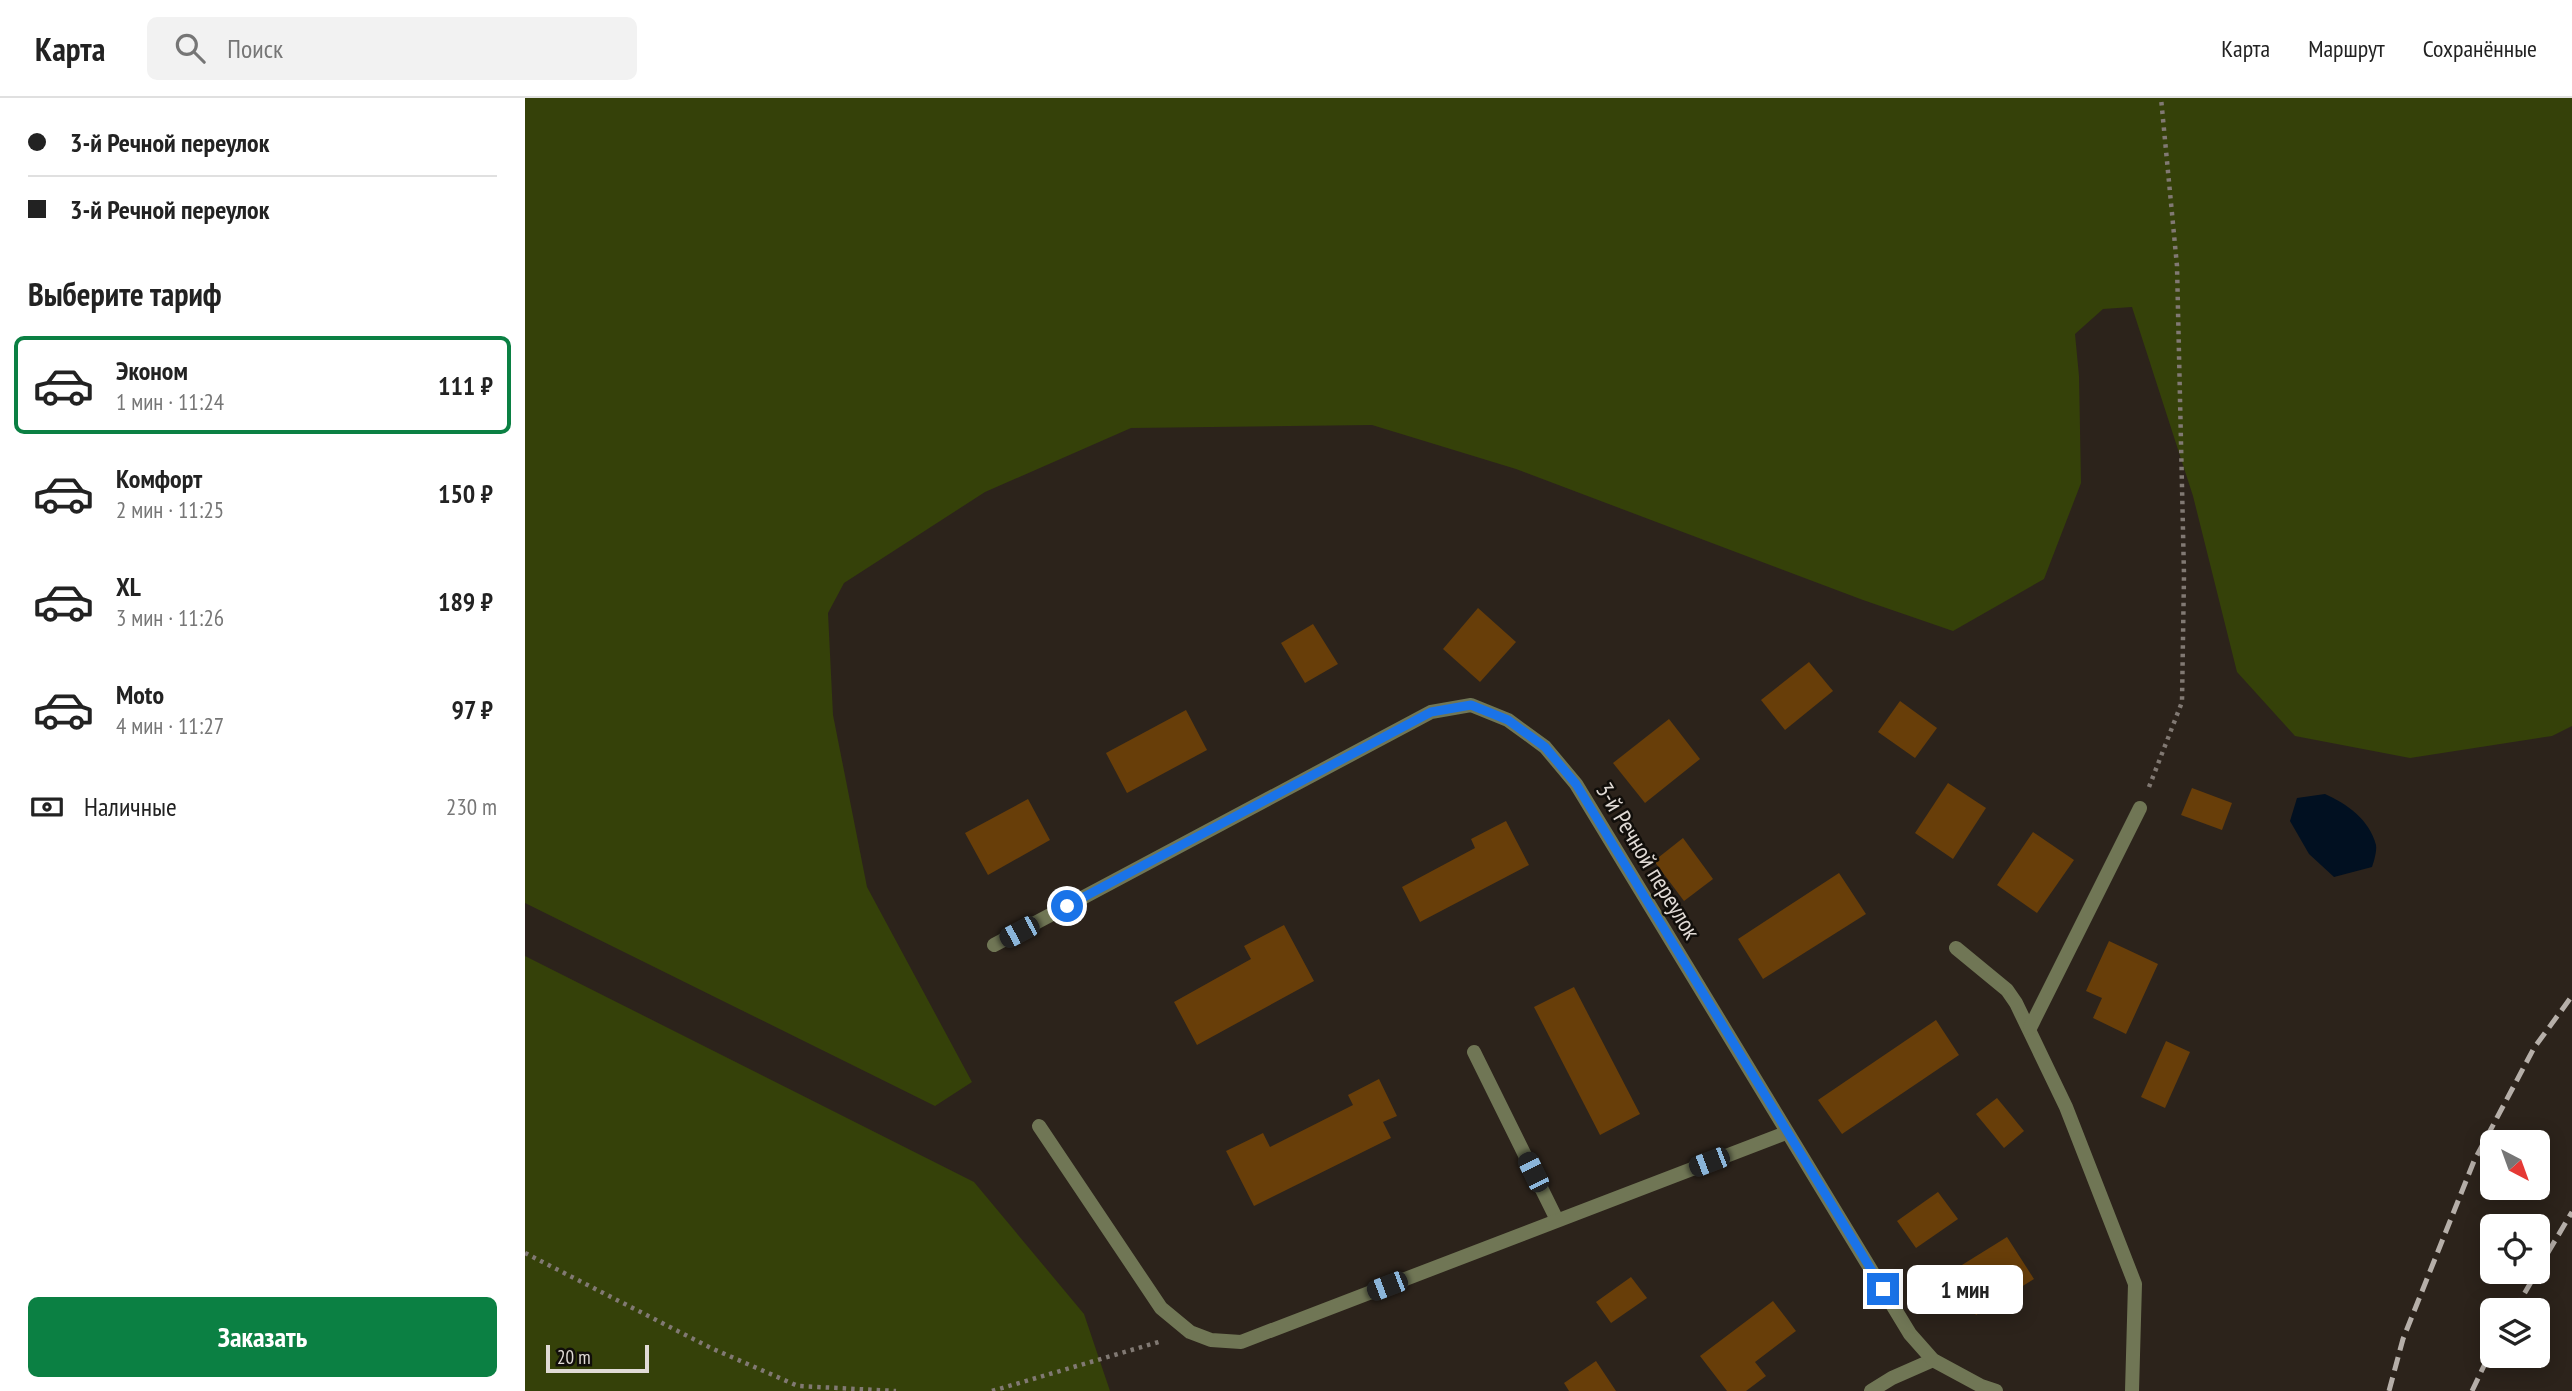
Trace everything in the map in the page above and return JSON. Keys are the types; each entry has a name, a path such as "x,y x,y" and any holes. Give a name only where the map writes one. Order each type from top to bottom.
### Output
{"street":[{"name":"3-й Речной переулок","path":"994,944 1431,712 1471,705 1508,720 1545,747 1576,784 1910,1334 1933,1360 1980,1386 1996,1391"},
{"path":"2029,1028 2140,808"},
{"path":"1956,948 2007,990 2029,1028 2066,1107 2135,1284 2132,1391"},
{"path":"1474,1052 1557,1220"},
{"path":"1039,1126 1161,1308 1190,1332 1211,1340 1241,1342 1786,1133"},
{"path":"1871,1391 1892,1378 1933,1360"}],"path":[{"path":"2140,808 2182,702 2184,575 2177,266 2161,98"},
{"path":"525,1253 711,1348 797,1385 896,1391"},
{"path":"992,1391 1190,1332"}],"green space":[{"path":"525,98 2572,98 2572,726 2552,736 2410,758 2295,736 2237,672 2193,496 2132,307 2103,309 2075,334 2079,376 2081,483 2044,579 1953,631 1863,600 1516,469 1372,425 1131,428 985,492 844,583 828,613 833,715 867,887 972,1082 935,1106 525,903"},
{"path":"525,956 974,1182 1084,1314 1110,1391 525,1391"}],"water":[{"path":"2325,794 2349,808 2368,827 2376,845 2372,867 2334,877 2309,854 2290,821 2297,798"}],"building":[{"path":"1478,608 1516,642 1480,682 1443,649"},
{"path":"1313,624 1338,664 1305,683 1281,643"},
{"path":"1809,662 1833,691 1785,730 1761,700"},
{"path":"1900,701 1937,728 1915,758 1878,732"},
{"path":"1186,710 1207,750 1127,793 1106,753"},
{"path":"1669,719 1700,759 1645,803 1613,763"},
{"path":"1948,783 1986,808 1953,859 1915,833"},
{"path":"2192,788 2232,803 2222,830 2181,815"},
{"path":"1028,799 1050,840 988,875 965,833"},
{"path":"1506,821 1529,865 1420,922 1402,887 1475,848 1471,839"},
{"path":"2033,832 2074,860 2037,913 1997,885"},
{"path":"1683,838 1713,879 1684,901 1654,861"},
{"path":"1839,873 1866,914 1763,979 1738,939"},
{"path":"1284,925 1314,981 1197,1045 1174,1002 1251,959 1244,946"},
{"path":"2109,941 2158,964 2126,1034 2093,1018 2102,998 2086,991"},
{"path":"1574,987 1640,1114 1600,1135 1534,1007"},
{"path":"1936,1020 1959,1055 1842,1134 1818,1100"},
{"path":"2166,1041 2190,1052 2165,1108 2141,1097"},
{"path":"1379,1079 1397,1116 1383,1122 1391,1138 1254,1206 1226,1151 1263,1133 1270,1147 1353,1105 1348,1095"},
{"path":"1997,1098 2024,1131 2004,1148 1976,1114"},
{"path":"1938,1192 1958,1219 1916,1248 1897,1221"},
{"path":"2007,1237 2034,1279 1976,1315 1949,1273"},
{"path":"1631,1277 1647,1298 1611,1323 1596,1302"},
{"path":"1773,1301 1796,1331 1755,1362 1766,1376 1746,1391 1727,1391 1700,1356"},
{"path":"1596,1361 1616,1391 1569,1391 1564,1383"}],"railway":[{"path":"2389,1391 2403,1339 2474,1161 2534,1048 2572,996"},
{"path":"2550,1249 2572,1212"},
{"path":"2522,1298 2530,1284"},
{"path":"2472,1391 2483,1368"}],"route":[{"path":"1067,906 1431,712 1471,705 1508,720 1545,747 1576,784 1883,1289"}]}
